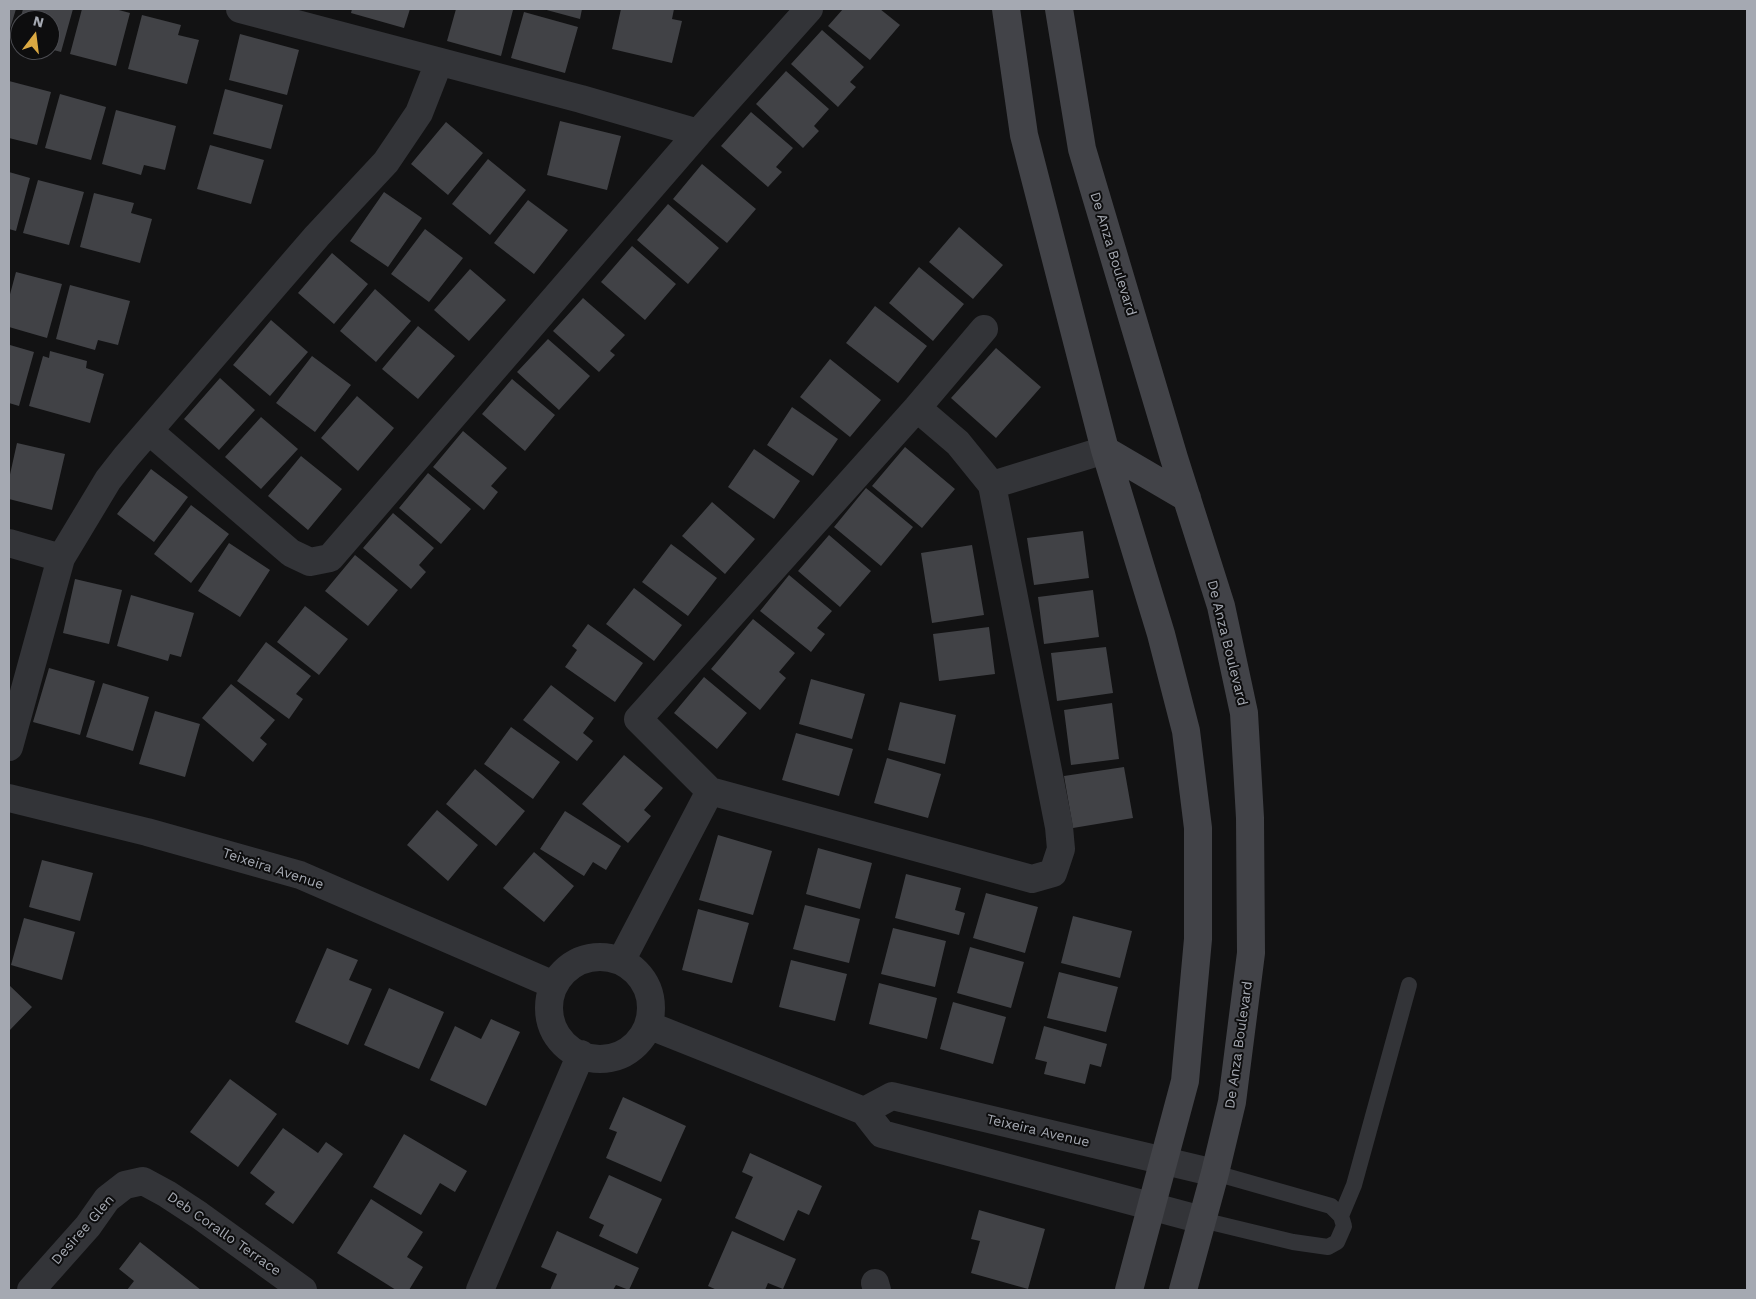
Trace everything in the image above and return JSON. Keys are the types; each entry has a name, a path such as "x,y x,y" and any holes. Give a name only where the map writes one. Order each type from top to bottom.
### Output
{"street":[{"path":"240,9 304,17 439,62 582,99 698,133"},
{"path":"149,431 291,553 310,562 330,558 698,133 809,9"},
{"path":"1006,9 1024,136 1105,450 1161,634 1186,731 1198,828 1198,940 1185,1081 1129,1290"},
{"name":"De Anza Boulevard","path":"1059,9 1082,149 1221,606 1244,713 1250,818 1251,953 1232,1102 1183,1290"},
{"path":"9,747 61,558 108,480 318,236 386,162 419,113 439,62"},
{"path":"917,408 958,443 992,484 1059,827 1061,849 1053,873 1032,879 710,791 638,719 917,408 984,329"},
{"path":"992,484 1105,450 1187,498"},
{"path":"9,543 61,558"},
{"path":"620,961 710,791"},
{"name":"Teixeira Avenue","path":"9,798 147,832 300,875 554,985"},
{"path":"603,956 620,961 635,970 646,984 651,1001 650,1018 644,1034 634,1046 620,1055 604,1059 588,1057 573,1051 560,1040 552,1026 548,1010 550,993 554,985 570,966 586,958 603,956"},
{"path":"648,1025 864,1111 882,1134 1202,1220"},
{"path":"480,1290 581,1054"},
{"name":"Teixeira Avenue","path":"864,1111 892,1096 1215,1173"},
{"name":"Desiree Glen","path":"31,1290 88,1226 106,1199 125,1185 142,1181"},
{"name":"Deb Corallo Terrace","path":"142,1181 167,1194 199,1215 304,1290"}],"lane":[{"path":"1202,1220 1292,1242 1328,1247 1337,1242 1344,1226 1342,1216 1354,1185 1409,985"},
{"path":"1215,1173 1331,1206 1342,1216"}],"building":[{"path":"9,9 16,9 10,10 9,32"},
{"path":"73,9 61,52 60,10 23,10"},
{"path":"82,9 115,9 130,13 116,66 70,54"},
{"path":"352,9 410,9 404,28 351,13"},
{"path":"456,9 513,10 501,56 447,41"},
{"path":"543,9 582,9 580,19"},
{"path":"621,9 674,9 672,19 682,21 672,63 612,49"},
{"path":"843,9 880,9 900,25 870,60 828,26"},
{"path":"524,12 578,27 565,73 511,58"},
{"path":"142,15 181,25 178,35 199,40 187,84 128,69"},
{"path":"822,30 864,67 850,82 856,87 838,107 791,64"},
{"path":"240,34 299,50 287,95 229,80"},
{"path":"786,71 829,109 814,126 819,131 803,148 756,104"},
{"path":"9,81 51,92 37,145 9,138"},
{"path":"225,89 283,105 271,149 213,134"},
{"path":"60,94 106,107 91,160 45,148"},
{"path":"116,110 176,126 165,170 144,165 141,175 102,164"},
{"path":"751,112 793,148 776,167 782,172 768,187 721,146"},
{"path":"560,121 621,136 607,190 547,175"},
{"path":"446,122 483,153 448,195 411,164"},
{"path":"210,145 264,160 251,204 197,189"},
{"path":"488,159 526,190 490,235 452,204"},
{"path":"702,164 756,209 727,243 673,199"},
{"path":"9,172 30,178 16,231 9,229"},
{"path":"38,180 84,192 69,245 23,233"},
{"path":"384,192 422,218 388,267 350,241"},
{"path":"94,193 134,203 131,213 152,219 140,263 80,247"},
{"path":"528,200 568,230 534,274 494,243"},
{"path":"668,204 719,248 688,284 637,240"},
{"path":"959,227 1003,265 973,299 929,262"},
{"path":"425,229 463,258 429,302 391,274"},
{"path":"632,246 676,284 645,320 601,282"},
{"path":"332,253 368,284 334,324 298,293"},
{"path":"919,267 964,304 933,341 889,303"},
{"path":"470,269 506,300 469,341 434,310"},
{"path":"16,272 62,284 47,338 9,327 9,298"},
{"path":"70,285 130,301 118,345 98,340 95,350 56,339"},
{"path":"375,289 411,321 376,362 340,331"},
{"path":"583,298 625,335 610,351 615,355 599,372 553,331"},
{"path":"875,306 927,346 898,383 846,343"},
{"path":"271,320 308,352 270,396 233,365"},
{"path":"418,326 455,356 418,399 382,369"},
{"path":"548,339 590,376 559,410 517,372"},
{"path":"10,345 34,352 19,406 9,403"},
{"path":"996,348 1041,387 996,438 951,398"},
{"path":"50,351 87,361 86,368 104,374 90,423 29,406 43,356 49,358"},
{"path":"312,356 351,385 315,432 276,403"},
{"path":"830,359 881,400 850,437 800,397"},
{"path":"220,378 255,410 219,450 184,419"},
{"path":"512,379 555,415 525,451 482,414"},
{"path":"357,396 394,428 358,471 321,438"},
{"path":"792,407 838,439 813,476 767,445"},
{"path":"261,417 298,449 261,489 225,457"},
{"path":"463,431 507,468 491,486 498,492 484,510 433,467"},
{"path":"17,443 65,454 52,510 9,499 9,479"},
{"path":"905,447 955,489 922,528 872,486"},
{"path":"754,449 800,481 774,519 728,487"},
{"path":"301,456 342,489 308,530 268,496"},
{"path":"151,469 188,497 154,542 117,514"},
{"path":"428,473 471,509 441,544 399,508"},
{"path":"866,488 913,527 881,566 834,527"},
{"path":"712,502 755,539 725,574 682,536"},
{"path":"191,505 229,534 191,583 154,554"},
{"path":"393,513 434,548 419,565 426,572 411,589 363,548"},
{"path":"1083,531 1089,578 1034,585 1027,538"},
{"path":"829,535 871,571 840,607 798,571"},
{"path":"229,543 270,570 240,617 198,591"},
{"path":"671,544 717,578 688,616 642,582"},
{"path":"972,545 984,615 932,623 921,553"},
{"path":"355,555 398,590 368,626 325,591"},
{"path":"789,575 832,611 817,628 825,634 811,652 760,611"},
{"path":"75,579 122,590 109,644 63,633"},
{"path":"634,588 682,625 654,661 606,624"},
{"path":"1093,590 1099,637 1044,644 1038,597"},
{"path":"131,595 194,613 181,657 170,654 168,661 117,646"},
{"path":"305,606 348,639 319,675 277,642"},
{"path":"753,619 795,653 779,672 786,678 760,710 711,669"},
{"path":"588,624 643,663 615,702 565,667 577,650 572,646"},
{"path":"989,627 995,674 939,681 933,634"},
{"path":"266,642 311,676 296,694 303,699 289,719 237,681"},
{"path":"1106,647 1113,693 1057,701 1051,653"},
{"path":"49,668 95,681 80,735 33,722"},
{"path":"704,677 747,713 717,749 674,713"},
{"path":"811,679 865,694 852,739 799,724"},
{"path":"103,683 149,697 133,751 86,737"},
{"path":"231,684 275,720 260,738 267,744 253,762 202,718"},
{"path":"551,685 594,718 583,733 593,741 577,761 523,720"},
{"path":"900,702 956,715 945,764 888,750"},
{"path":"1112,703 1119,759 1071,765 1064,710"},
{"path":"155,711 200,724 185,777 139,764"},
{"path":"511,727 560,762 533,799 484,764"},
{"path":"796,733 853,749 839,796 782,780"},
{"path":"624,755 663,788 644,810 651,816 628,843 582,804"},
{"path":"887,758 941,774 928,818 874,803"},
{"path":"1124,767 1133,818 1073,828 1064,776"},
{"path":"475,769 525,811 496,846 446,804"},
{"path":"437,810 478,845 448,881 407,845"},
{"path":"565,811 621,846 606,870 593,862 584,876 540,849"},
{"path":"718,835 772,851 753,915 699,900"},
{"path":"818,848 872,863 860,909 806,894"},
{"path":"534,852 574,886 544,922 503,888"},
{"path":"42,860 93,873 80,921 29,907"},
{"path":"906,874 961,888 955,910 965,913 959,935 895,918"},
{"path":"986,893 1038,907 1025,953 973,938"},
{"path":"805,905 860,919 849,963 793,949"},
{"path":"698,909 749,923 732,983 682,970"},
{"path":"1073,916 1132,931 1120,978 1061,963"},
{"path":"24,918 75,932 62,980 11,965"},
{"path":"893,928 946,941 935,987 881,974"},
{"path":"970,947 1024,962 1011,1008 957,993"},
{"path":"327,948 358,960 349,980 372,989 348,1045 295,1022"},
{"path":"791,960 847,974 835,1021 779,1007"},
{"path":"1059,972 1118,987 1106,1032 1047,1018"},
{"path":"879,983 937,998 927,1039 869,1024"},
{"path":"9,985 32,1007 9,1031"},
{"path":"389,988 444,1012 419,1069 364,1045"},
{"path":"953,1002 1006,1017 993,1064 940,1049"},
{"path":"491,1019 520,1032 486,1106 430,1080 455,1026 481,1039"},
{"path":"1044,1026 1107,1044 1101,1067 1090,1064 1085,1084 1044,1074 1047,1062 1035,1059"},
{"path":"230,1079 277,1114 238,1167 190,1132"},
{"path":"623,1097 686,1126 661,1182 606,1158 617,1132 609,1129"},
{"path":"283,1128 318,1153 326,1142 343,1154 293,1224 265,1204 275,1192 250,1173"},
{"path":"404,1134 467,1171 455,1192 440,1183 421,1215 373,1187"},
{"path":"750,1153 822,1186 809,1215 798,1210 784,1241 735,1218 753,1177 742,1172"},
{"path":"609,1175 662,1199 637,1254 599,1236 604,1225 589,1218"},
{"path":"371,1199 423,1232 407,1257 423,1267 409,1290 396,1290 337,1253"},
{"path":"979,1210 1045,1229 1028,1289 971,1273 980,1241 971,1239"},
{"path":"557,1231 639,1268 629,1290 616,1285 613,1290 550,1290 557,1274 541,1267"},
{"path":"732,1231 796,1259 783,1289 768,1283 765,1290 717,1290 708,1286"},
{"path":"140,1242 201,1290 127,1290 134,1281 119,1269"}]}
